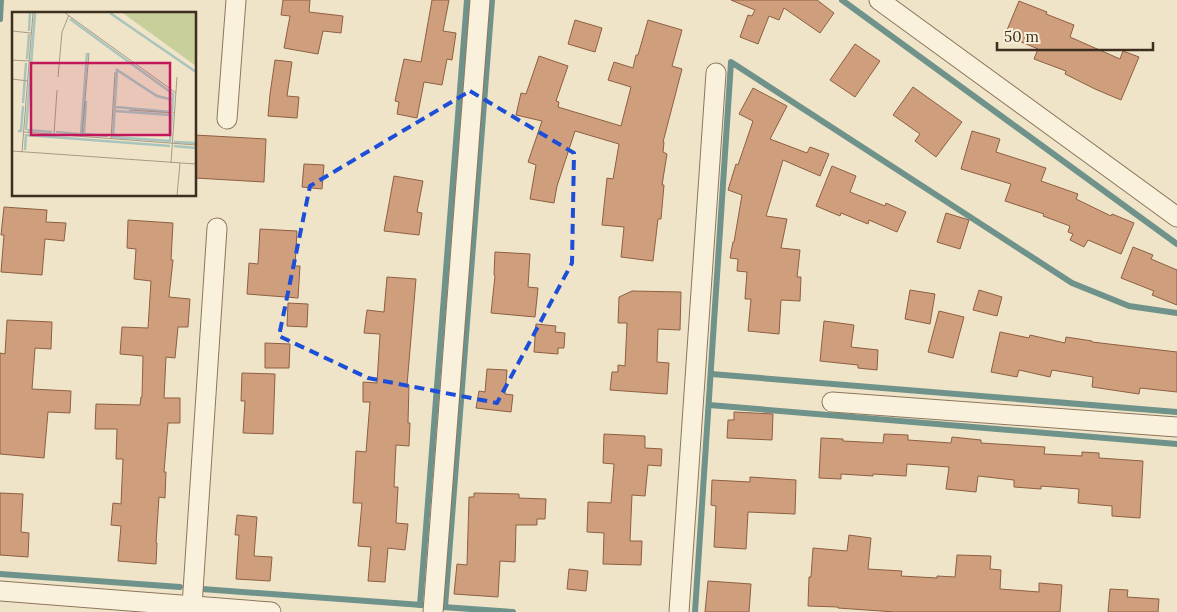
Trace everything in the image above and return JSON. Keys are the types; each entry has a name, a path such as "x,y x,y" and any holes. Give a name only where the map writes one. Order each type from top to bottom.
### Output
{"street":[{"path":"227,119 236,0"},
{"path":"433,612 480,0"},
{"path":"879,0 1177,218"},
{"path":"679,612 716,73"},
{"path":"192,606 217,228"},
{"path":"832,402 1177,427"},
{"path":"0,591 271,612"}],"highlighted area":[{"path":"470,91 574,153 572,263 497,403 368,378 279,336 310,186"}],"building":[{"path":"283,0 310,0 309,12 343,16 341,33 323,31 318,54 284,48 290,16 281,15"},
{"path":"432,0 449,0 443,31 456,33 452,60 447,59 442,85 424,82 417,118 397,114 399,102 395,101 404,59 421,62"},
{"path":"731,0 817,0 834,13 820,33 784,8 779,20 769,16 758,44 740,37 748,15 752,16 755,10"},
{"path":"1019,1 1074,25 1070,37 1120,59 1123,51 1139,57 1121,100 1065,74 1066,71 1034,59 1038,49 1005,35"},
{"path":"575,20 602,28 595,52 568,44"},
{"path":"648,20 682,30 672,66 682,69 663,142 663,152 667,154 662,185 664,185 661,219 658,219 653,261 621,257 624,227 602,225 607,178 613,179 619,144 575,131 557,186 554,203 530,199 536,165 528,162 542,121 516,115 521,93 526,94 539,56 568,66 556,101 559,102 558,107 621,126 631,87 608,80 614,62 633,68"},
{"path":"855,44 880,61 855,97 830,80"},
{"path":"275,60 292,62 287,96 299,97 297,118 268,116"},
{"path":"913,87 962,122 936,157 915,141 920,134 893,115"},
{"path":"753,88 787,106 770,139 807,153 810,147 829,154 820,176 783,160 766,216 787,219 781,248 800,250 797,277 801,277 800,301 781,300 779,334 748,331 751,299 745,299 747,272 737,271 738,259 730,258 742,195 728,190 753,121 739,114"},
{"path":"972,131 1000,139 996,152 1046,168 1041,181 1078,194 1076,199 1111,216 1112,214 1134,223 1121,254 1088,240 1084,247 1070,240 1073,234 1068,232 1070,226 1043,216 1044,214 1005,201 1011,184 961,169"},
{"path":"196,135 266,139 264,182 196,178"},
{"path":"304,164 324,165 322,189 302,187"},
{"path":"832,166 856,176 850,192 885,206 886,203 906,212 897,232 869,220 868,224 841,213 840,216 816,206"},
{"path":"394,176 423,181 417,212 422,213 419,235 384,231"},
{"path":"4,207 47,210 46,222 66,223 64,241 45,239 42,275 1,272 4,235 1,235"},
{"path":"946,213 969,220 960,249 937,242"},
{"path":"128,220 173,223 171,260 173,260 169,297 190,299 188,327 178,327 175,358 166,357 164,398 180,398 180,423 168,423 164,472 166,472 165,498 159,497 156,564 118,561 121,526 111,525 113,503 121,504 123,459 116,459 117,429 95,429 96,404 140,405 142,397 143,356 120,354 122,327 148,328 151,281 134,279 136,249 127,248"},
{"path":"260,229 297,231 295,266 300,266 298,298 247,294 249,263 258,264"},
{"path":"1133,247 1153,255 1151,259 1177,270 1177,305 1152,295 1154,291 1121,278"},
{"path":"495,252 530,254 528,287 538,288 535,317 491,313 495,276"},
{"path":"387,277 416,279 407,385 409,385 409,446 396,445 394,487 398,487 396,523 408,524 405,550 388,548 385,582 368,581 371,547 358,546 362,503 353,503 356,451 366,452 370,402 363,402 363,382 377,383 380,334 364,333 367,310 384,312"},
{"path":"910,290 935,294 930,324 905,319"},
{"path":"979,290 1002,297 997,316 973,310"},
{"path":"632,291 681,292 680,330 658,329 657,362 669,363 667,394 610,390 612,372 618,372 618,365 625,366 627,323 618,323 619,297"},
{"path":"288,303 308,304 307,327 287,326"},
{"path":"939,311 964,317 953,358 928,352"},
{"path":"7,320 52,322 51,349 35,348 32,389 71,391 70,413 48,412 44,458 0,454 0,353 5,354"},
{"path":"824,321 854,325 851,347 878,350 877,370 858,368 858,365 820,361"},
{"path":"536,324 556,326 555,332 565,333 564,348 558,348 558,354 534,352"},
{"path":"1000,332 1029,338 1030,335 1065,343 1066,337 1177,352 1177,392 1140,388 1139,394 1092,387 1093,377 1052,370 1050,377 1019,370 1017,377 991,372"},
{"path":"265,343 290,344 289,368 265,368"},
{"path":"487,369 507,370 505,394 513,395 511,412 476,408 479,391 485,392"},
{"path":"242,373 275,374 273,434 243,433 245,401 241,401"},
{"path":"734,412 773,414 772,440 727,438 728,420 734,420"},
{"path":"604,434 645,436 645,448 662,449 661,466 648,465 645,496 632,495 630,541 642,541 641,565 603,564 604,533 587,532 588,502 611,503 614,464 603,463"},
{"path":"884,434 908,435 908,440 951,443 952,437 981,440 981,443 1045,447 1044,454 1082,456 1082,452 1099,453 1099,458 1143,461 1140,518 1112,516 1112,506 1078,503 1079,489 1041,486 1041,489 1014,487 1014,480 978,476 976,492 946,489 949,467 907,464 906,476 841,474 841,479 819,478 821,438 883,443"},
{"path":"750,477 796,480 795,514 748,512 746,549 714,547 716,506 711,505 712,480 750,482"},
{"path":"0,493 23,494 21,532 29,533 28,557 0,555"},
{"path":"474,493 519,494 519,498 546,499 545,519 537,519 537,525 516,525 515,562 500,561 498,597 454,594 457,564 467,565 469,497 474,497"},
{"path":"237,515 257,517 254,556 272,557 270,581 236,579 239,535 235,535"},
{"path":"849,535 871,538 868,569 902,571 901,576 955,577 957,555 991,556 990,569 1001,570 1000,589 1039,592 1039,583 1062,585 1060,612 895,612 808,606 813,548 847,551"},
{"path":"569,569 588,571 586,591 567,589"},
{"path":"708,581 751,584 749,612 705,612"},
{"path":"1110,589 1128,590 1127,597 1159,599 1158,612 1108,612"}],"waterway":[{"path":"0,19 1,0"},
{"path":"420,605 467,0"},
{"path":"445,607 492,0"},
{"path":"842,0 1177,244"},
{"path":"695,612 731,62 1072,283 1129,306 1177,313"},
{"path":"711,374 1177,412"},
{"path":"709,405 1177,444"},
{"path":"0,574 180,587"},
{"path":"202,589 422,605"},
{"path":"443,607 513,612"}]}
